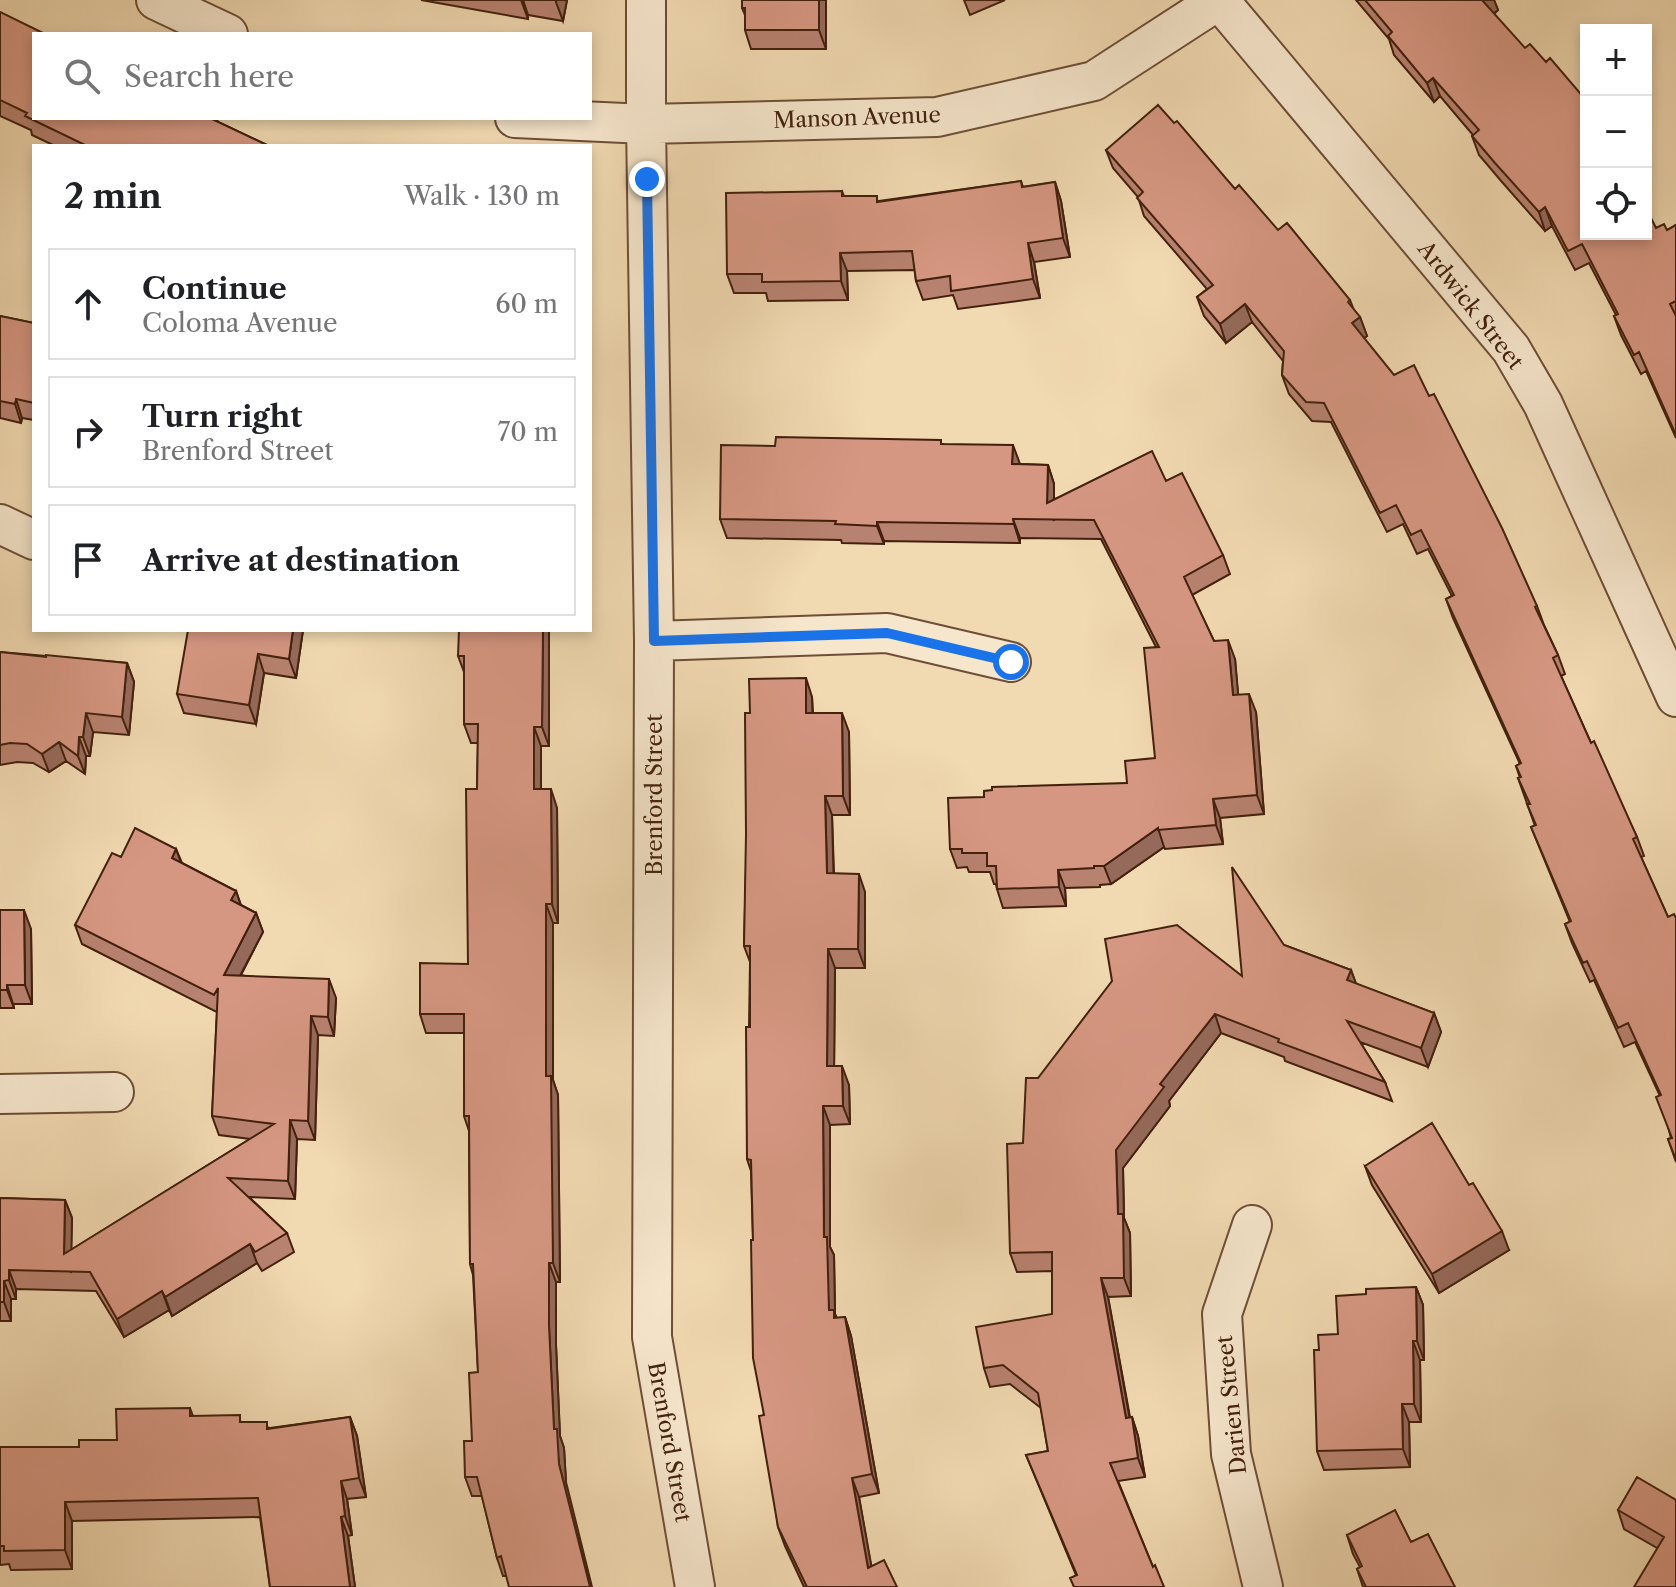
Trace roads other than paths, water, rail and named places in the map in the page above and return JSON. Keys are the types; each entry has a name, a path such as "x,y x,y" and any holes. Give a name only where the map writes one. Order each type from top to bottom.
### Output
{"street":[{"path":"156,0 224,32"},
{"name":"Brenford Street","path":"646,0 654,641 652,1337 695,1587"},
{"name":"Manson Avenue","path":"559,120 646,124 937,117 1094,81 1219,0"},
{"name":"Ardwick Street","path":"1219,0 1511,349 1543,404 1676,697"},
{"path":"0,524 32,539"},
{"path":"654,641 887,633 1011,662"},
{"path":"0,1094 114,1092"},
{"name":"Darien Street","path":"1252,1225 1222,1314 1231,1454 1263,1587"}]}
